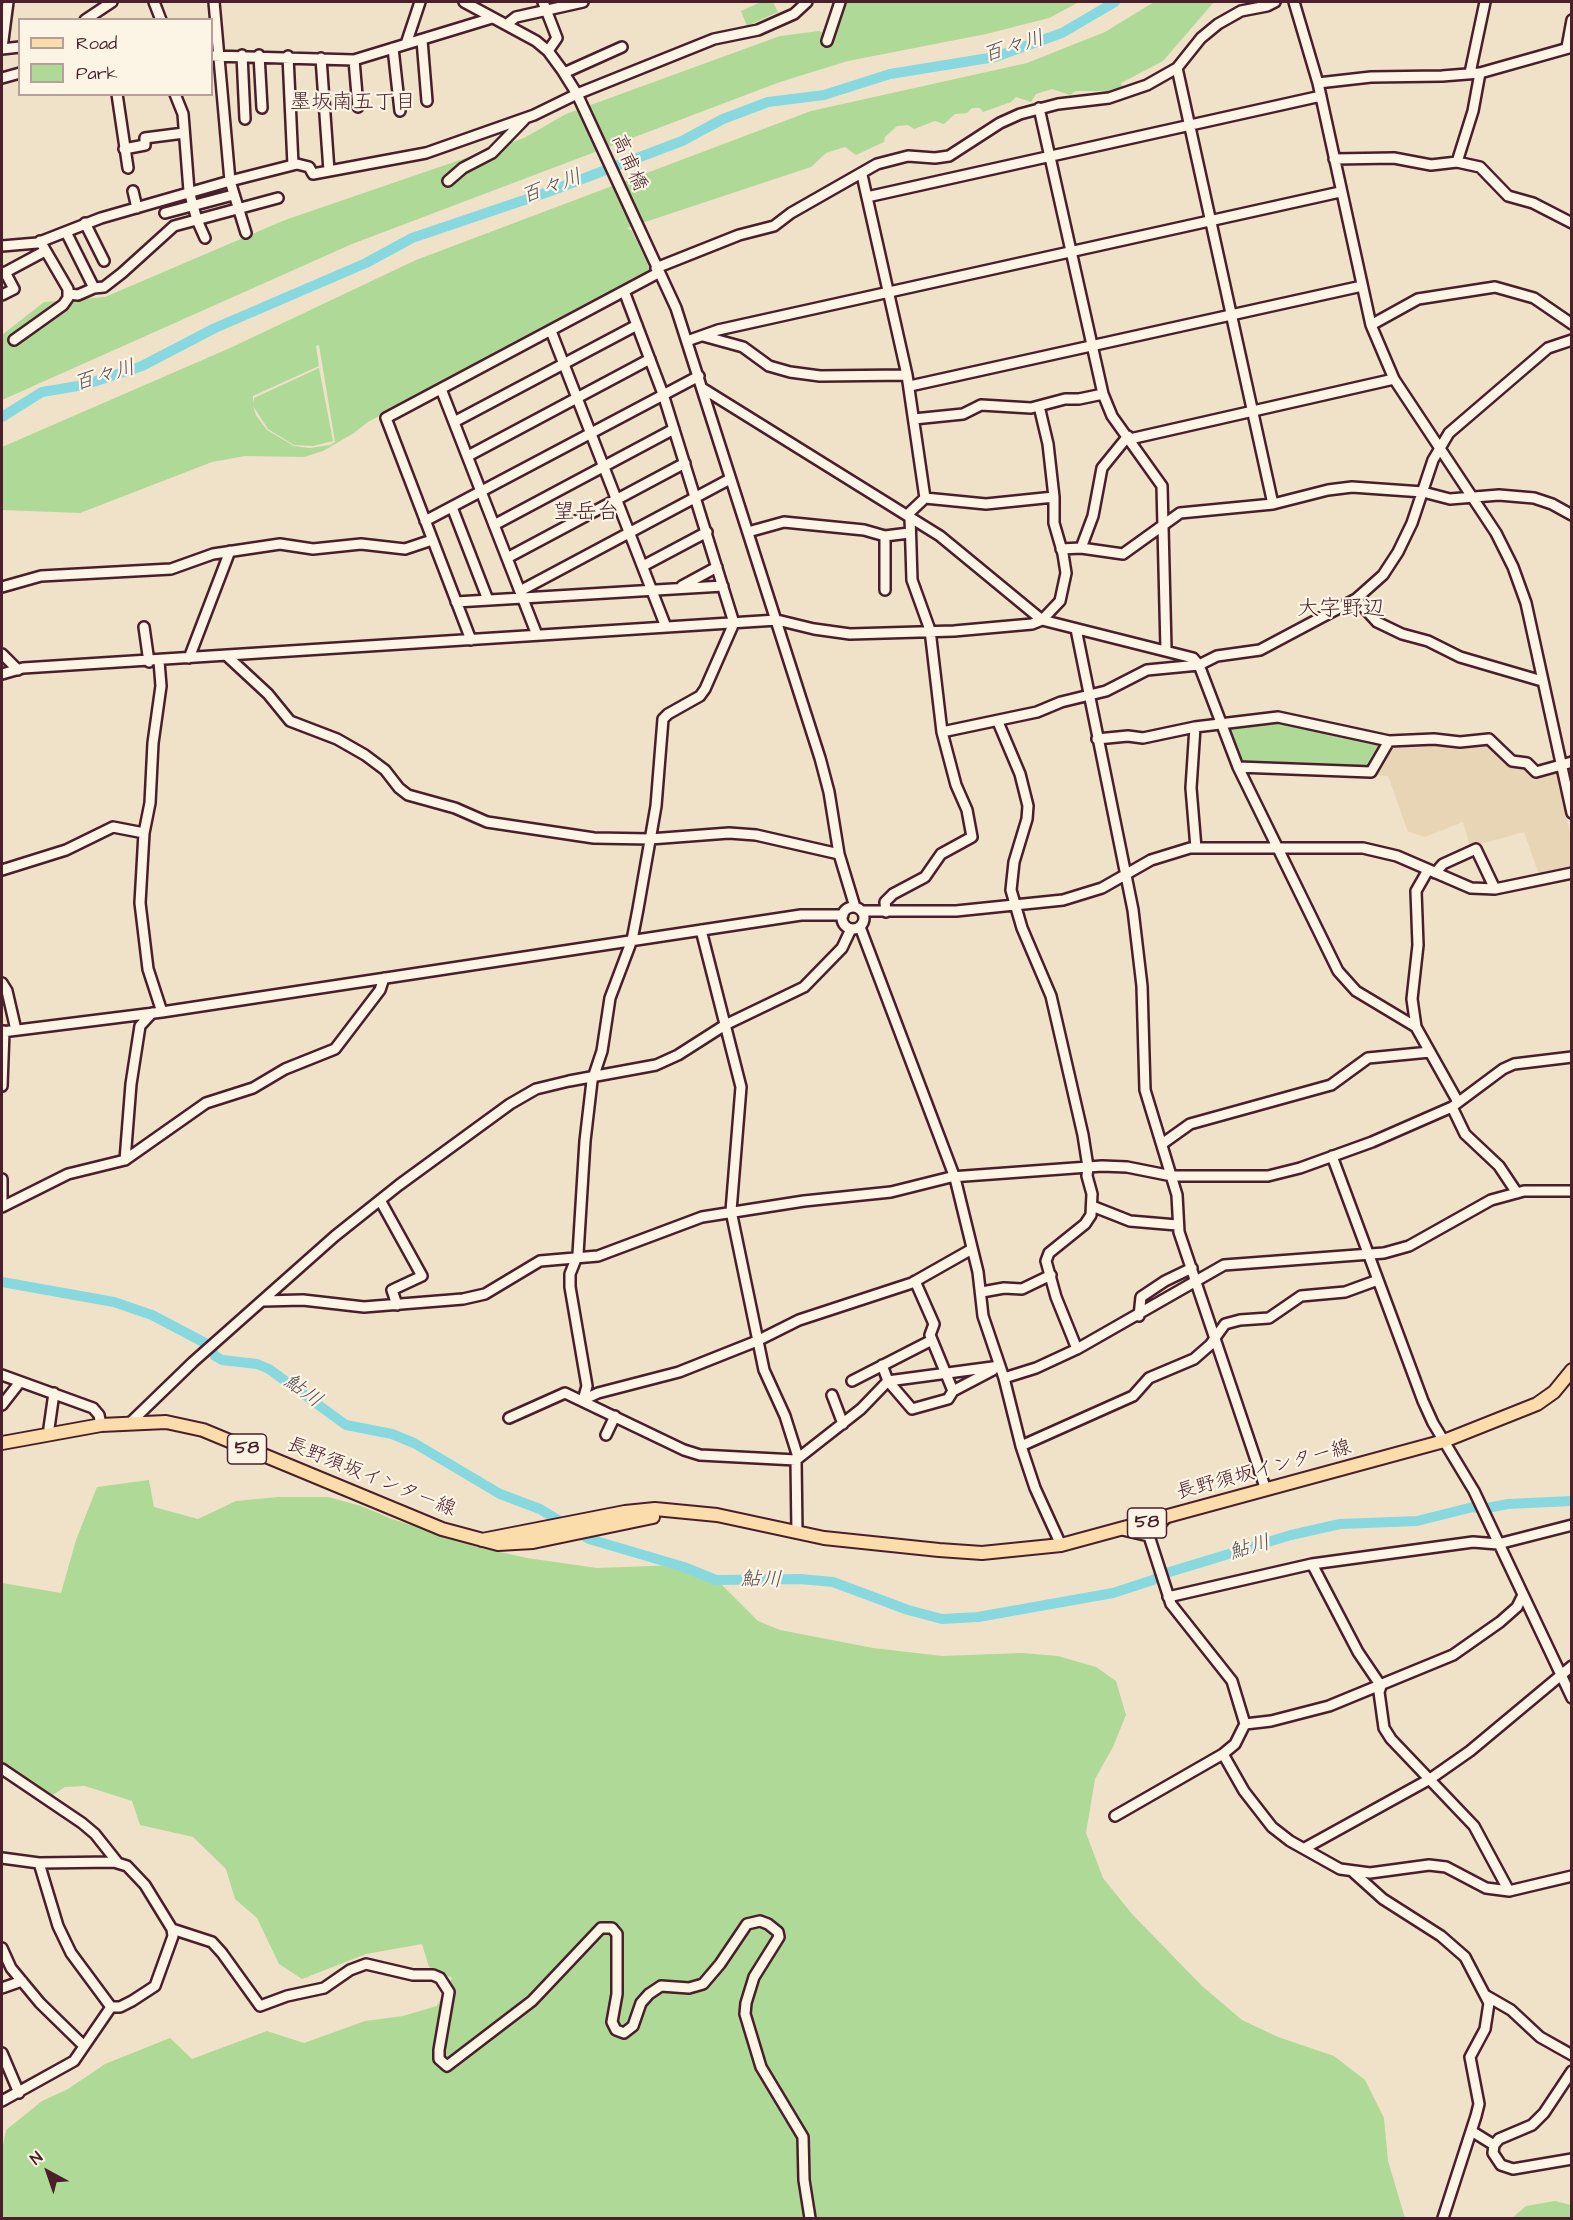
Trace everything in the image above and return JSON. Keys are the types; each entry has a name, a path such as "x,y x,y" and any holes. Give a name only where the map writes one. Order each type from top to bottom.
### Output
{"main road":[{"name":"長野須坂インター線","path":"482,1540 655,1509 696,1512 797,1533 982,1553 1061,1545 1124,1530 1444,1441 1537,1404 1554,1392 1572,1370"},
{"name":"長野須坂インター線","path":"2,1443 100,1425 132,1421 166,1422 203,1430 442,1529 482,1540 514,1545 640,1519 696,1512"}],"street":[{"path":"8,2 2,48 18,47"},
{"path":"88,18 112,2"},
{"path":"154,2 159,18"},
{"path":"214,2 214,56 230,181 246,233"},
{"path":"406,44 420,2"},
{"path":"464,2 507,24 548,51 557,38 545,6"},
{"path":"507,24 516,17 545,6 583,2"},
{"path":"2,246 40,242 101,218 162,199 294,165 305,164 313,174 426,153 525,118 577,94 714,39 758,30 794,14 807,2"},
{"path":"827,41 840,2"},
{"path":"471,640 386,418 551,331 657,270 740,235 774,226 791,213 862,175 877,164 908,156 935,158 949,156 1000,123 1039,108 1109,98 1147,85 1177,68 1201,38 1218,24 1241,11 1267,6 1275,2"},
{"path":"1294,2 1318,83 1340,192 1371,325 1394,379 1472,497 1513,567 1526,603 1572,813"},
{"path":"1456,162 1473,111 1475,73 1485,2"},
{"path":"214,56 259,55 354,60 492,18"},
{"path":"1318,83 1371,77 1475,73 1569,47 1572,20"},
{"path":"422,40 428,101"},
{"path":"564,73 622,47"},
{"path":"393,48 400,111"},
{"name":"高甫橋","path":"548,51 577,94 687,341 777,620 829,792 852,920 876,969 955,1178 982,1292 980,1299 983,1316 1004,1378 1021,1446 1035,1488 1061,1545"},
{"path":"242,55 245,119"},
{"path":"259,55 262,108"},
{"path":"288,56 294,165"},
{"path":"321,58 328,171"},
{"path":"354,60 358,107"},
{"path":"1177,68 1274,504"},
{"path":"2,78 18,74"},
{"path":"117,96 128,168"},
{"path":"176,96 183,114 189,191 196,220 205,238"},
{"path":"867,197 1321,96"},
{"path":"1039,108 1103,394 1112,416 1162,486 1161,526 1166,649"},
{"path":"448,181 468,165 492,153 525,118"},
{"path":"124,148 145,145 145,138 184,133"},
{"path":"1334,159 1384,158 1431,165 1456,162 1480,167 1508,196 1533,203 1572,224"},
{"path":"862,175 908,375 925,498"},
{"path":"133,191 137,208"},
{"path":"687,341 888,291 1340,192"},
{"path":"165,213 233,195"},
{"path":"68,294 78,295 104,286 122,273 169,229 278,198"},
{"path":"162,199 169,229"},
{"path":"85,224 104,261"},
{"path":"66,232 94,288"},
{"path":"40,242 68,294"},
{"path":"2,295 14,289 3,273 45,251"},
{"path":"910,386 1362,286"},
{"path":"1371,325 1418,299 1495,287 1534,298 1572,324"},
{"path":"583,1400 586,1386 570,1287 570,1274 577,1258 585,1141 592,1081 602,1051 610,998 632,940 656,806 663,719 700,696 734,623 663,394 624,291"},
{"path":"14,340 63,305 68,294"},
{"path":"454,422 637,325"},
{"path":"551,331 666,627"},
{"path":"703,336 743,347 769,366 790,372 820,376 908,375"},
{"path":"942,732 1037,712 1129,681 1147,670 1199,665 1217,656 1260,650 1356,599 1388,567 1412,523 1426,476 1449,433 1548,348 1572,340"},
{"path":"468,456 650,359"},
{"path":"425,521 699,376"},
{"path":"1081,548 1093,516 1101,468 1129,438 1394,379"},
{"path":"441,388 537,635"},
{"path":"702,388 958,549 1042,620 1166,649 1193,658 1199,665 1238,767 1279,846 1338,971 1356,991 1416,1027"},
{"path":"914,419 963,414 981,405 1031,408 1065,399 1079,399 1103,394"},
{"path":"2,674 18,670 189,658 777,620 814,629 850,634 965,630 1032,624 1042,620 1062,595 1066,573 1054,523 1054,497 1048,444 1039,406"},
{"path":"494,525 674,429"},
{"path":"507,558 685,463"},
{"path":"521,595 730,479"},
{"path":"1061,549 1081,548 1123,554 1180,513 1274,504 1328,490 1352,487 1423,492 1450,499 1499,495 1534,498 1552,504 1572,515"},
{"path":"925,498 986,504 1054,497"},
{"path":"886,912 885,902 893,894 925,877 940,854 972,837 967,810 956,785 942,732 930,630 912,580 908,516 925,498"},
{"path":"452,507 488,600"},
{"path":"748,532 784,522 864,530 885,536 909,533"},
{"path":"643,566 706,532"},
{"path":"885,536 885,590"},
{"path":"2,587 41,576 171,569 213,554 280,544 313,549 361,544 405,549 432,540"},
{"path":"189,658 230,551"},
{"path":"677,589 717,567"},
{"path":"456,602 521,595 723,586"},
{"path":"1356,599 1377,622 1402,634 1428,641 1460,657 1542,681"},
{"path":"144,627 161,686 153,742 150,803 144,833 140,887 142,926 157,1013"},
{"path":"1076,629 1096,739 1126,873 1142,986 1145,1090 1177,1195 1177,1225 1266,1490"},
{"path":"2,654 18,670"},
{"path":"227,657 268,694 290,721 337,739 365,755 385,770 399,788 408,795 455,808 487,822 594,838 650,839 729,833 747,834 839,854"},
{"path":"1096,739 1128,736 1143,738 1195,727 1278,717 1389,741 1489,739 1512,761 1527,763 1536,772 1572,762"},
{"path":"998,722 1020,774 1028,806 1028,819 1011,879 1015,906 1051,996 1089,1167 1087,1176 1092,1194 1091,1215 1085,1224 1049,1253 1046,1261 1077,1349"},
{"path":"1195,727 1191,788 1196,848"},
{"path":"1238,767 1371,772 1389,741"},
{"path":"2,870 66,850 113,827 144,833"},
{"path":"2,1086 3,1031 157,1013 801,915 821,921 852,920 880,910 919,913 1015,906 1082,895 1102,888 1151,860 1196,848 1279,846 1363,848 1397,856 1471,888 1495,889 1572,873"},
{"path":"1495,889 1476,849 1432,871 1416,891 1418,945 1412,999 1416,1027 1455,1105 1465,1134 1499,1166 1517,1193"},
{"path":"132,1421 231,1329 380,1200 510,1104 536,1089 656,1065 725,1024 804,987 842,948 852,920"},
{"path":"700,930 741,1087 731,1211 764,1370 785,1416 797,1458 797,1533"},
{"path":"2,1179 2,1207 68,1174 125,1160 206,1103 253,1088 285,1070 335,1049 380,990 384,978"},
{"path":"2,982 7,991 16,1030"},
{"path":"125,1160 131,1084 140,1026 157,1013"},
{"path":"1162,1144 1190,1124 1331,1085 1368,1058 1430,1052"},
{"path":"263,1301 303,1300 364,1307 463,1299 485,1294 540,1261 598,1256 702,1217 731,1211 891,1192 955,1178 1089,1167 1127,1167 1172,1176 1268,1176 1332,1156 1455,1105 1503,1069 1515,1064 1572,1057"},
{"path":"1332,1156 1423,1401 1474,1491 1522,1597 1549,1645 1560,1675 1572,1698"},
{"path":"1004,1378 1036,1368 1077,1349 1139,1316 1224,1265 1239,1262 1384,1253 1409,1246 1491,1200 1517,1193 1572,1191"},
{"path":"380,1200 422,1276 392,1290 396,1305"},
{"path":"1092,1206 1130,1221 1177,1225"},
{"path":"583,1400 598,1393 679,1372 757,1341 799,1320 915,1281 972,1249"},
{"path":"1139,1316 1142,1297 1167,1280 1192,1268"},
{"path":"982,1292 1004,1288 1022,1290 1050,1275"},
{"path":"1167,1280 1173,1295"},
{"path":"1021,1446 1133,1396 1149,1378 1194,1359 1210,1345 1225,1324 1240,1320 1269,1318 1301,1296 1332,1295 1378,1280"},
{"path":"915,1281 934,1324 930,1335 953,1391"},
{"path":"852,1381 932,1340"},
{"path":"882,1365 888,1381 912,1409 948,1399 953,1391 1000,1366"},
{"path":"509,1418 560,1393 583,1400 684,1450 700,1455 797,1458 843,1424 888,1381 1000,1366"},
{"path":"2,1375 93,1408 99,1414 100,1425"},
{"path":"2,1405 20,1382"},
{"path":"49,1428 54,1393"},
{"path":"832,1395 843,1424"},
{"path":"606,1436 615,1416"},
{"path":"1150,1537 1167,1517"},
{"path":"1168,1597 1312,1564 1473,1542 1497,1542 1572,1525"},
{"path":"1124,1530 1150,1537"},
{"path":"1115,1816 1223,1754 1235,1744 1245,1724 1232,1681 1168,1597 1150,1537"},
{"path":"1312,1564 1358,1652 1381,1686"},
{"path":"1245,1724 1307,1713 1444,1660 1474,1643 1517,1607 1522,1597"},
{"path":"1305,1848 1430,1779 1470,1751 1572,1666"},
{"path":"1381,1686 1379,1692 1384,1728 1391,1739 1474,1826 1509,1891"},
{"path":"1223,1754 1244,1791 1272,1827 1328,1864 1353,1872 1370,1873 1429,1864 1446,1867 1486,1888 1509,1891 1572,1876"},
{"path":"2,1769 95,1834 118,1863 138,1876 172,1929 170,1949 155,1986 120,2007 111,2007"},
{"path":"2,1858 39,1863 118,1863"},
{"path":"39,1863 58,1926 70,1953 111,2007"},
{"path":"1353,1872 1383,1899 1441,1936 1465,1957 1489,2003 1488,2017 1470,2056 1479,2104 1473,2132 1462,2154 1443,2218"},
{"path":"172,1929 212,1942 260,2006 287,1996 324,1988 350,1970 366,1964 413,1975 433,1975 440,1978 449,1992 439,2050 441,2063 447,2066 531,2001 601,1928 612,1928 616,1934 617,1994 612,2022 616,2030 624,2033 633,2026 641,2003 649,1994 661,1986 689,1988 703,1984 720,1964 747,1924 760,1921 768,1924 778,1932 779,1937 754,1977 745,2014 761,2067 803,2137 804,2180 810,2218"},
{"path":"2,1950 22,1981 60,2025 84,2046"},
{"path":"2,1988 22,1981"},
{"path":"1485,1995 1511,2010 1540,2037 1572,2055"},
{"path":"2,2101 74,2061 111,2007"},
{"path":"2,2053 19,2093"},
{"path":"1572,2071 1544,2113 1532,2125 1499,2139 1494,2145 1496,2160 1506,2168 1572,2159"},
{"path":"1473,2132 1494,2145"}],"shaded area":[{"path":"1489,743 1510,764 1557,770 1571,839 1571,868 1539,875 1524,832 1470,847 1463,822 1425,837 1408,832 1388,776 1374,775 1391,744 1460,746"}],"green space":[{"path":"761,2 773,2 778,12 747,26 741,11"},
{"path":"845,2 1079,2 1049,18 986,34 848,61 780,82 352,244 2,400 2,335 44,302 105,297 285,220 524,138 566,114 780,36 819,31 832,36"},
{"path":"1154,2 1214,2 1163,61 1121,83 1123,90 1114,94 1104,91 1076,91 1070,95 1052,89 1036,94 1031,102 1016,97 1011,102 983,112 980,108 972,108 967,113 955,114 944,124 935,121 914,129 908,125 897,126 885,137 884,142 856,155 845,147 826,153 811,167 627,228 632,231 646,260 650,270 648,274 368,422 323,451 304,457 245,456 212,462 80,513 2,510 2,447 230,348 416,260 811,111 1027,63 1105,32","holes":["319,345 335,442 310,448 294,446 267,430 256,415 253,406 268,429 294,445 313,446 333,441 319,368 254,398 253,404 253,396 319,366 316,346"]},
{"path":"1279,722 1386,742 1370,770 1243,765 1228,726"},
{"path":"149,1480 154,1507 198,1519 236,1501 278,1497 328,1497 361,1506 392,1519 482,1548 527,1558 597,1568 678,1565 713,1576 758,1621 780,1630 873,1648 942,1656 1022,1653 1058,1656 1096,1667 1116,1681 1126,1715 1113,1747 1095,1779 1086,1833 1103,1878 1132,1914 1202,1986 1242,2020 1278,2037 1334,2056 1365,2080 1384,2118 1388,2161 1405,2218 2,2218 2,2150 6,2130 42,2101 68,2089 105,2064 170,2038 192,2059 267,2031 304,2043 365,2021 403,2016 437,2006 452,1978 429,1967 422,1944 366,1954 302,1979 279,1964 257,1918 235,1899 226,1869 193,1837 140,1825 132,1801 85,1786 65,1787 51,1796 29,1785 2,1763 2,1583 61,1593 76,1540 97,1487"},
{"path":"1555,2201 1571,2205 1571,2218 1512,2218 1526,2206"}],"waterway":[{"name":"百々川","path":"2,417 42,392 84,385 142,366 215,328 366,263 412,238 548,192 682,141 723,119 768,102 824,95 890,74 995,57 1062,33 1115,2"},
{"name":"鮎川","path":"2,1282 114,1302 152,1315 209,1345 215,1356 222,1360 257,1364 269,1369 346,1425 392,1434 414,1443 500,1494 540,1509 589,1539 684,1567 716,1580 800,1579 833,1582 908,1610 942,1619 978,1617 1113,1593 1153,1580 1163,1574 1291,1535 1340,1524 1417,1521 1473,1507 1482,1509 1508,1504 1572,1501"}],"district":[{"name":"墨坂南五丁目","path":"353,104"},
{"name":"望岳台","path":"586,513"},
{"name":"大字野辺","path":"1341,610"}]}
